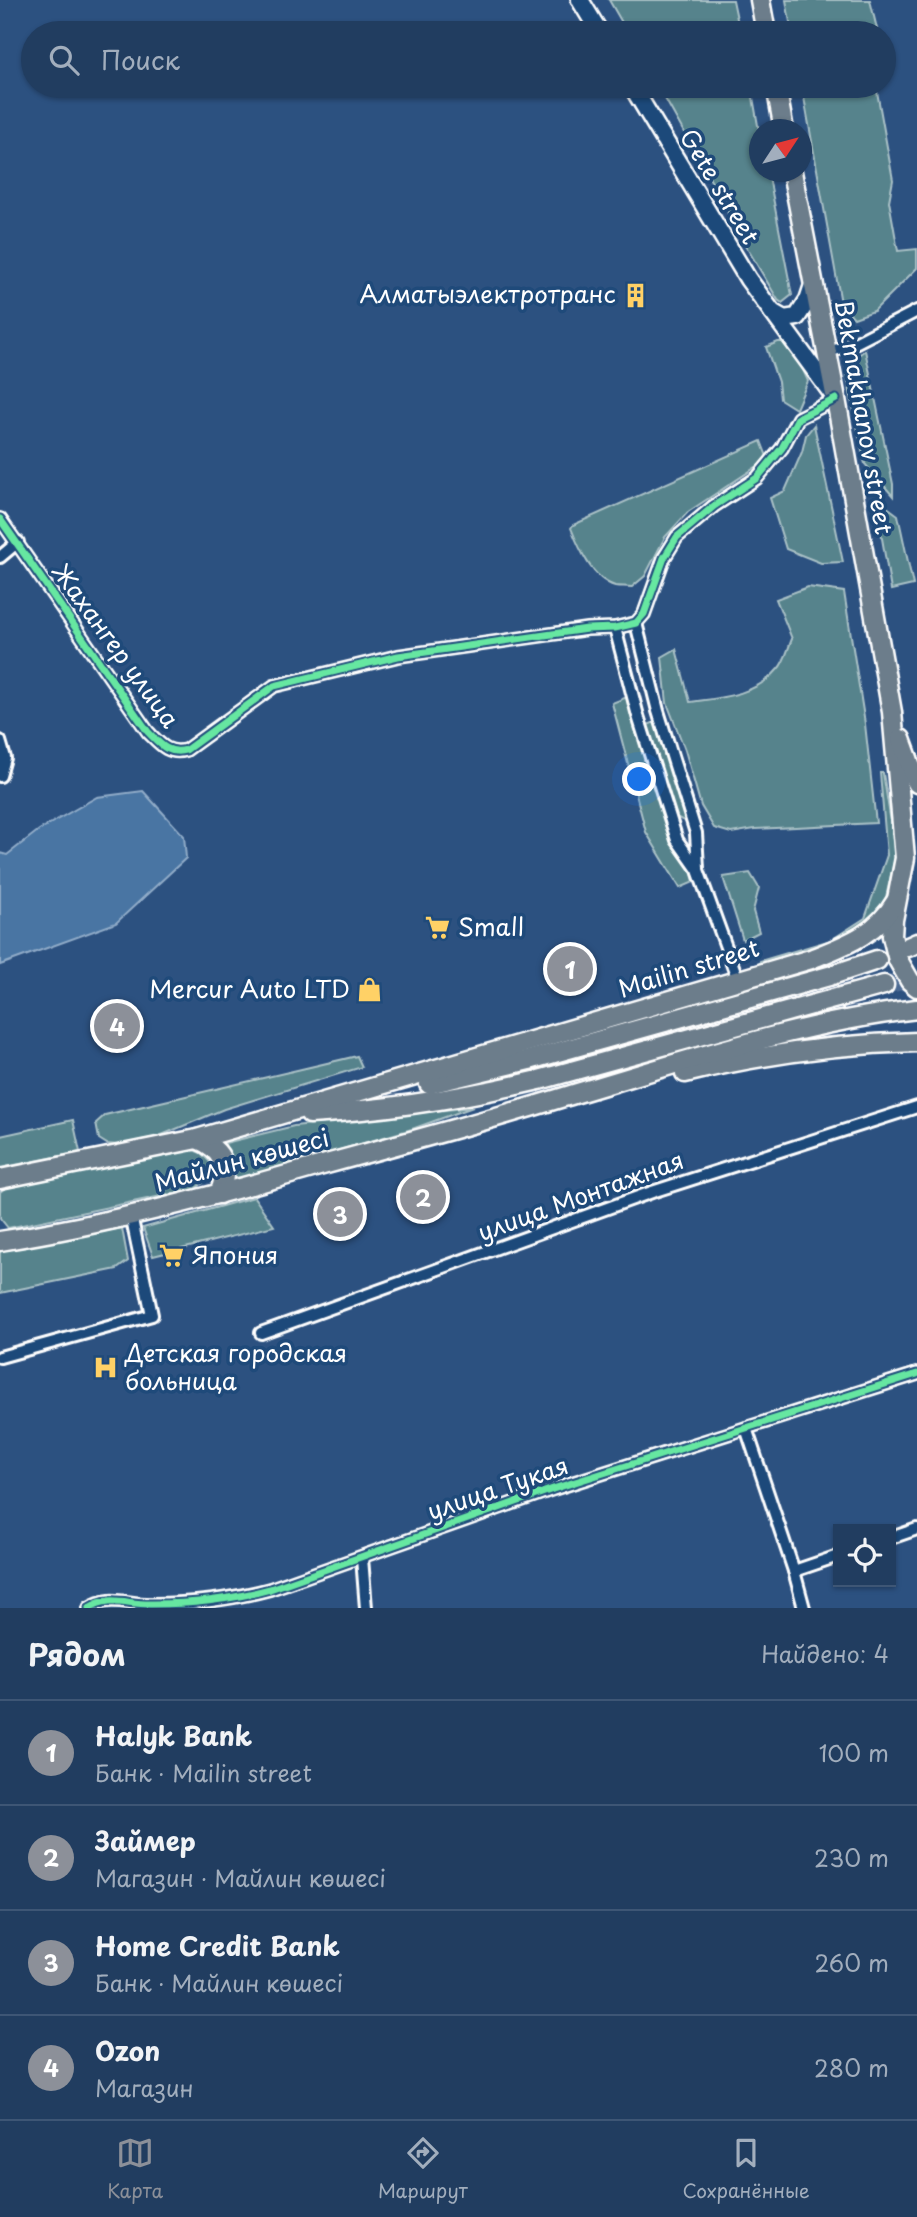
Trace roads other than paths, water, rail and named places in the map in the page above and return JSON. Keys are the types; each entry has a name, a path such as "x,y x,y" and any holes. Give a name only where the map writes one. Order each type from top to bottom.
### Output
{"main road":[{"path":"580,0 593,21"},
{"path":"760,0 764,21"},
{"name":"Gete street","path":"639,98 748,279 836,399"},
{"path":"778,98 782,119"},
{"name":"Bekmakhanov street","path":"794,182 828,352 892,712"},
{"path":"770,310 784,319 797,317 808,300 814,282"},
{"path":"892,712 917,749"},
{"path":"892,712 917,783"},
{"path":"892,712 905,858 892,936 898,960 910,981 917,987"},
{"name":"Mailin street","path":"278,1116 811,959 856,941 886,918 910,876 917,870"},
{"name":"Mailin street","path":"278,1116 529,1060 829,976 877,960"},
{"path":"278,1116 364,1111 492,1091 884,985"},
{"path":"495,1118 774,1035 841,1020 917,1009"},
{"path":"495,1118 749,1058 825,1047 917,1042"},
{"name":"Майлин көшесі","path":"0,1179 197,1139 278,1116"},
{"name":"Майлин көшесі","path":"4,1238 131,1215 219,1194 495,1118"},
{"path":"197,1139 217,1151 224,1166 225,1180 219,1194"}],"street":[{"path":"828,352 851,345 917,311"},
{"path":"738,980 698,870 677,840 638,716 615,628 636,623 644,614 664,558 677,537 714,506 757,478 782,449 798,418 836,399"},
{"name":"Жахангер улица","path":"0,519 148,732 166,749 176,753 186,750 274,686 398,656 587,629 615,628"},
{"path":"0,557 18,542"},
{"path":"636,623 658,711 696,833 698,870"},
{"path":"0,741 5,758 0,776"},
{"name":"улица Монтажная","path":"261,1333 652,1192 917,1107"},
{"path":"0,1357 152,1315 131,1215"},
{"name":"улица Тукая","path":"89,1608 102,1600 151,1605 242,1597 362,1558 553,1489 917,1374"},
{"path":"746,1428 804,1608"},
{"path":"896,1536 917,1529"},
{"path":"362,1558 366,1608"},
{"path":"794,1571 833,1558"}],"water":[{"path":"143,791 184,836 186,858 116,923 0,965 0,853 7,855 39,830 97,797"}],"tunnel":[{"path":"884,985 917,978"}],"place":[{"name":"Алматыэлектротранс","path":"636,295"},
{"name":"Small","path":"438,928"},
{"name":"Halyk Bank","path":"570,969"},
{"name":"Mercur Auto LTD","path":"370,990"},
{"name":"Ozon","path":"117,1026"},
{"name":"Займер","path":"423,1197"},
{"name":"Home Credit Bank","path":"340,1214"},
{"name":"Япония","path":"172,1256"},
{"name":"Детская городская больница","path":"105,1368"}]}
